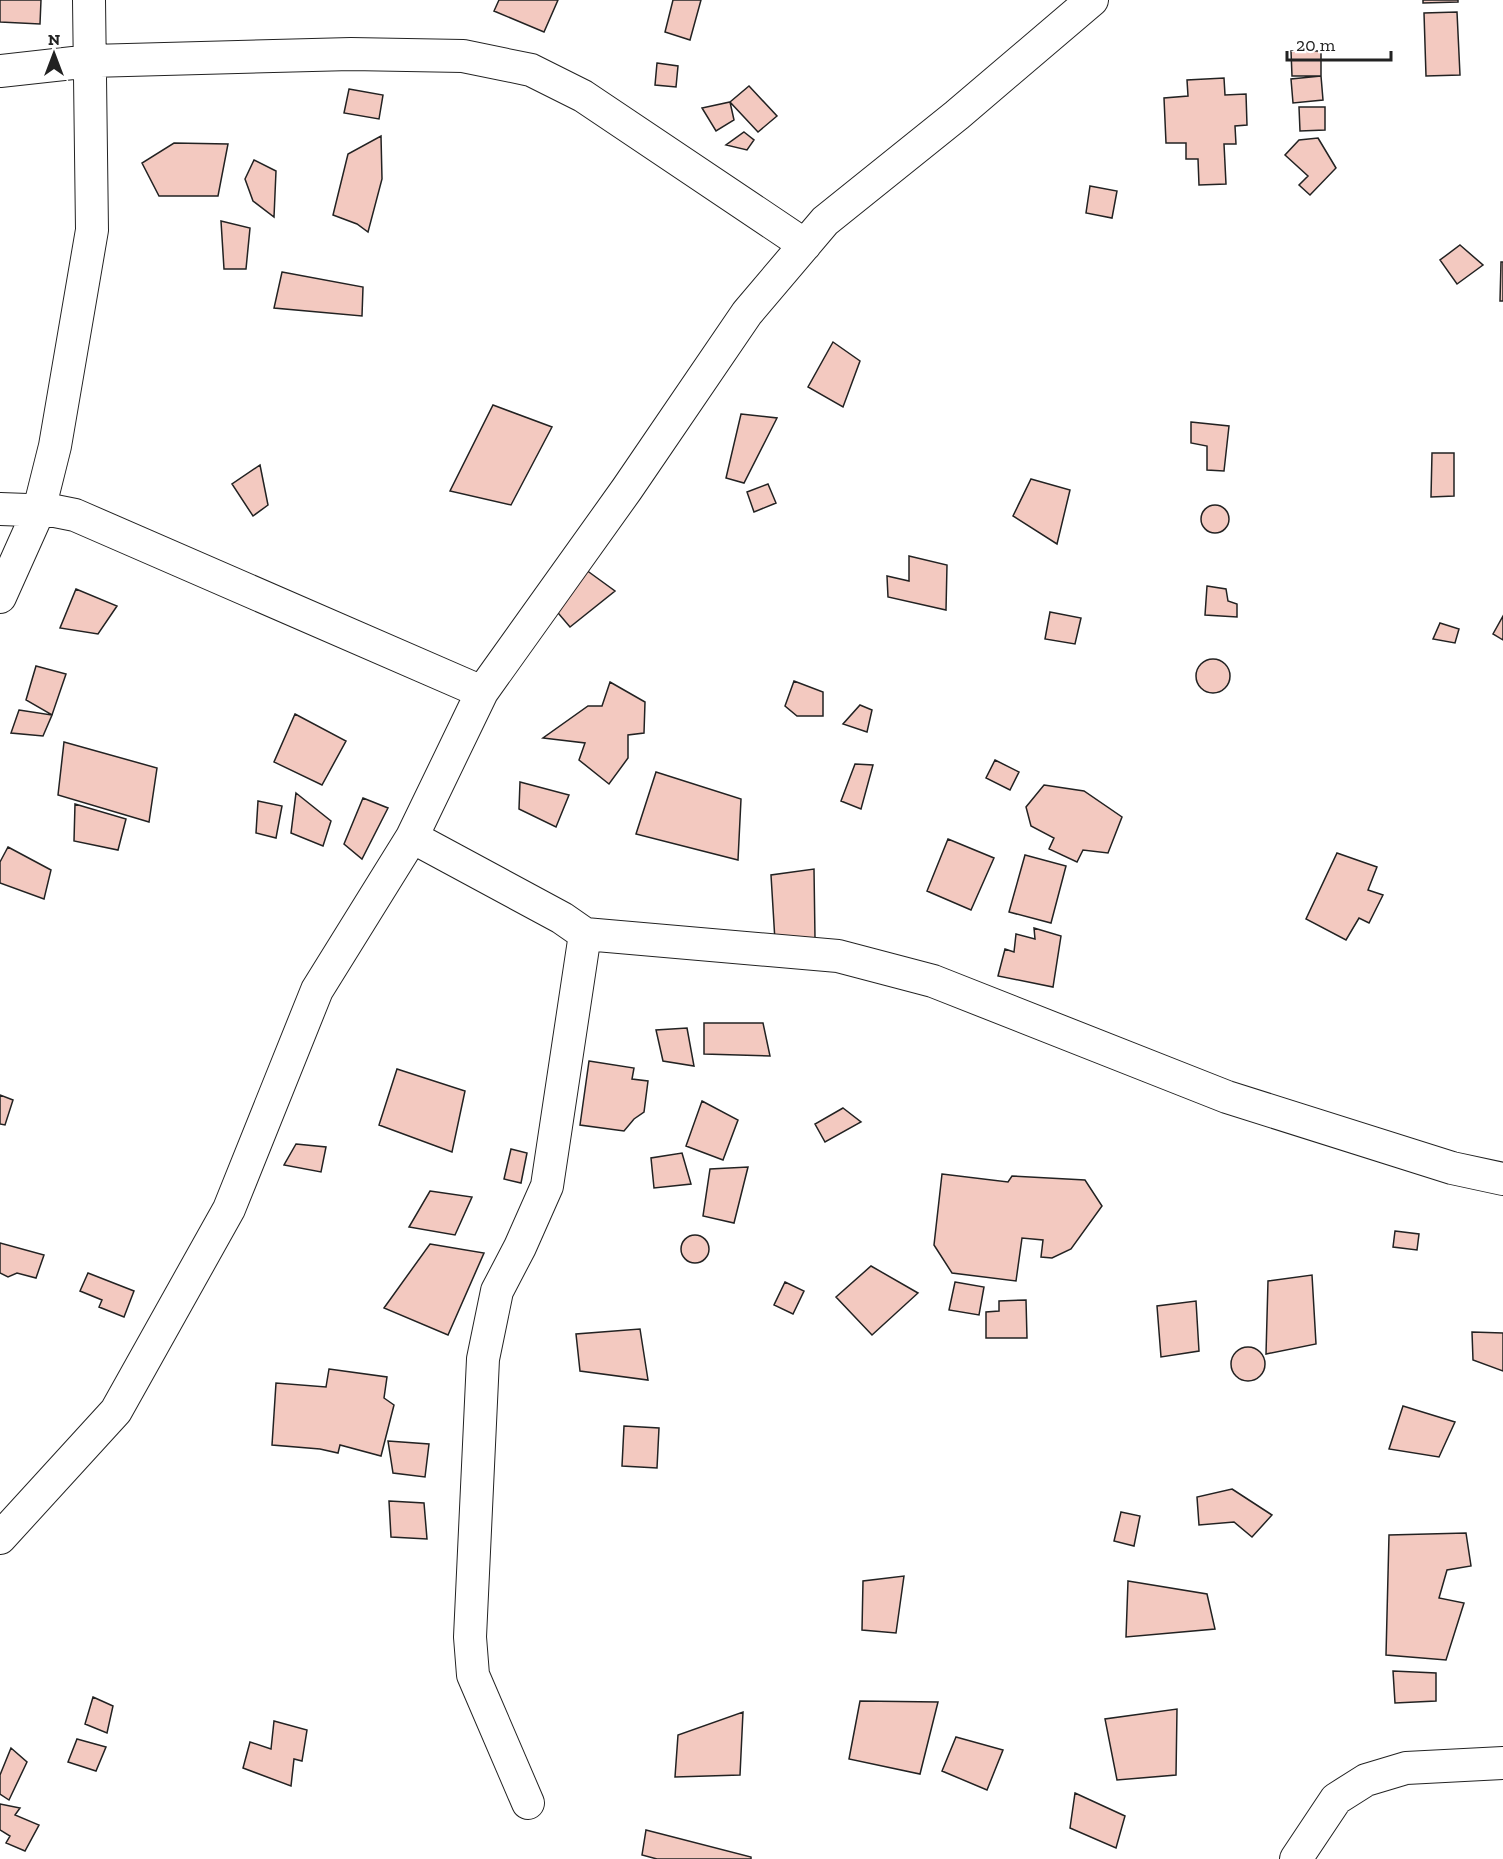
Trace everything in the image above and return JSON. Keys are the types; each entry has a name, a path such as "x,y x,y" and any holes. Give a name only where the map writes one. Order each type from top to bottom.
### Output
{"street":[{"path":"0,597 39,510 55,446 92,230 89,0"},
{"path":"0,1538 116,1411 229,1209 317,990 412,837 482,692 627,489 747,313 825,221 957,115 1092,0"},
{"path":"0,70 90,61 351,54 463,56 531,70 583,96 805,245"},
{"path":"0,509 39,510 75,515 482,692"},
{"path":"412,837 562,918 585,934 838,956 922,978 1227,1097 1452,1168 1503,1179"},
{"path":"528,1803 473,1676 470,1637 483,1359 497,1291 520,1247 547,1186 585,934"},
{"path":"1296,1859 1336,1799 1366,1780 1406,1768 1503,1763"}],"building":[{"path":"0,0 41,0 40,24 0,22"},
{"path":"499,0 558,0 544,32 494,11"},
{"path":"673,0 701,0 690,40 665,32"},
{"path":"1423,0 1458,0 1458,2 1423,3"},
{"path":"1457,12 1460,75 1426,76 1424,13"},
{"path":"1291,51 1321,51 1321,76 1292,76"},
{"path":"657,63 678,66 676,87 655,85"},
{"path":"1321,76 1323,100 1293,103 1291,79"},
{"path":"1224,78 1225,95 1246,94 1247,125 1235,126 1236,144 1224,144 1226,184 1199,185 1198,159 1186,159 1186,143 1166,143 1164,98 1188,96 1187,80"},
{"path":"749,86 777,116 758,132 730,102"},
{"path":"349,89 383,95 379,119 344,113"},
{"path":"730,102 734,120 716,131 702,108"},
{"path":"1299,107 1325,107 1325,130 1300,131"},
{"path":"744,132 754,140 747,150 726,145"},
{"path":"381,136 382,179 368,232 357,224 333,215 348,154"},
{"path":"1318,138 1336,168 1310,195 1299,185 1308,176 1285,155 1299,140"},
{"path":"174,143 228,144 218,196 159,196 142,163"},
{"path":"254,160 276,171 274,217 253,201 245,179"},
{"path":"1090,186 1117,191 1112,218 1086,213"},
{"path":"221,221 250,228 246,269 224,269"},
{"path":"1460,245 1483,265 1457,284 1440,260"},
{"path":"1501,262 1503,262 1503,301 1500,301"},
{"path":"282,272 363,287 362,316 274,308"},
{"path":"833,342 860,361 843,407 808,387"},
{"path":"493,405 552,427 511,505 450,491"},
{"path":"741,414 777,418 744,483 726,478"},
{"path":"1191,422 1229,426 1224,471 1207,470 1207,446 1191,443"},
{"path":"1432,453 1454,453 1454,496 1431,497"},
{"path":"260,465 268,505 253,516 232,484"},
{"path":"1031,479 1070,490 1057,544 1013,516"},
{"path":"768,484 776,503 754,512 747,492"},
{"path":"1215,505 1225,509 1229,519 1225,529 1215,533 1205,529 1201,519 1205,509"},
{"path":"909,556 947,565 946,610 888,597 887,576 909,581"},
{"path":"582,567 615,591 570,627 553,607"},
{"path":"1207,586 1226,589 1228,601 1237,604 1237,617 1205,615"},
{"path":"76,589 117,606 98,634 60,628"},
{"path":"1050,612 1081,618 1075,644 1045,639"},
{"path":"1503,616 1503,640 1493,634"},
{"path":"1440,623 1459,629 1455,643 1433,639"},
{"path":"1213,659 1225,664 1230,676 1225,688 1213,693 1201,688 1196,676 1201,664"},
{"path":"36,666 66,674 52,715 26,700"},
{"path":"794,681 823,692 823,716 797,716 785,706"},
{"path":"610,682 645,702 644,733 628,735 628,758 609,784 579,760 585,743 543,738 588,706 602,706"},
{"path":"860,705 872,710 867,732 843,724"},
{"path":"19,710 52,715 43,736 11,733"},
{"path":"295,714 346,741 322,785 274,762"},
{"path":"64,742 157,768 149,822 58,795"},
{"path":"995,760 1019,772 1010,790 986,778"},
{"path":"855,764 873,765 861,809 841,801"},
{"path":"656,772 741,799 738,860 636,834"},
{"path":"520,782 569,795 556,827 519,809"},
{"path":"1044,785 1084,791 1122,817 1108,853 1083,850 1077,862 1049,849 1054,838 1031,826 1026,807"},
{"path":"296,793 331,821 323,846 291,833"},
{"path":"363,798 388,808 362,859 344,844"},
{"path":"258,801 282,806 276,838 256,833"},
{"path":"75,804 126,819 118,850 74,841"},
{"path":"948,839 994,858 971,910 927,891"},
{"path":"8,847 51,870 44,899 0,883 0,862"},
{"path":"1337,853 1377,867 1368,890 1383,895 1369,923 1359,918 1346,940 1306,919"},
{"path":"1025,855 1066,866 1051,923 1009,912"},
{"path":"814,869 815,938 794,943 775,941 771,875"},
{"path":"1034,928 1061,936 1053,987 998,976 1005,949 1014,952 1016,934 1035,939"},
{"path":"704,1023 763,1023 770,1056 704,1054"},
{"path":"687,1028 694,1066 663,1061 656,1030"},
{"path":"589,1061 634,1068 632,1079 648,1081 644,1112 634,1119 624,1131 580,1125"},
{"path":"397,1069 465,1091 452,1152 379,1125"},
{"path":"0,1095 13,1100 5,1125 0,1124"},
{"path":"702,1101 738,1120 723,1160 686,1146"},
{"path":"843,1108 861,1122 825,1142 815,1124"},
{"path":"296,1144 326,1147 321,1172 284,1165"},
{"path":"511,1149 527,1153 521,1183 504,1179"},
{"path":"682,1153 691,1184 654,1188 651,1158"},
{"path":"748,1167 734,1223 703,1216 710,1169"},
{"path":"942,1174 1008,1182 1012,1176 1085,1180 1102,1206 1071,1249 1052,1258 1041,1257 1043,1240 1022,1238 1016,1281 952,1273 934,1245"},
{"path":"430,1191 472,1197 455,1235 409,1227"},
{"path":"1395,1231 1419,1234 1417,1250 1393,1247"},
{"path":"695,1235 705,1239 709,1249 705,1259 695,1263 685,1259 681,1249 685,1239"},
{"path":"0,1243 44,1255 36,1278 17,1273 8,1277 0,1273"},
{"path":"430,1244 484,1253 448,1335 384,1308"},
{"path":"871,1266 918,1293 872,1335 836,1297"},
{"path":"88,1273 134,1291 124,1317 99,1307 102,1300 80,1291"},
{"path":"1312,1275 1316,1344 1266,1354 1268,1281"},
{"path":"785,1282 804,1291 793,1314 774,1305"},
{"path":"955,1282 984,1287 979,1315 949,1310"},
{"path":"1026,1300 1027,1338 986,1338 986,1312 999,1311 999,1301"},
{"path":"1196,1301 1199,1351 1161,1357 1157,1306"},
{"path":"640,1329 648,1380 580,1371 576,1334"},
{"path":"1472,1332 1503,1333 1503,1371 1473,1360"},
{"path":"1248,1347 1260,1352 1265,1364 1260,1376 1248,1381 1236,1376 1231,1364 1236,1352"},
{"path":"329,1369 387,1377 384,1398 394,1405 381,1456 340,1445 338,1453 320,1449 272,1445 276,1383 326,1387"},
{"path":"1403,1406 1455,1422 1439,1457 1389,1449"},
{"path":"624,1426 659,1428 657,1468 622,1466"},
{"path":"388,1441 429,1444 425,1477 393,1473"},
{"path":"1232,1489 1272,1515 1252,1537 1234,1522 1199,1525 1197,1497"},
{"path":"389,1501 424,1503 427,1539 391,1537"},
{"path":"1121,1512 1140,1516 1134,1546 1114,1541"},
{"path":"1466,1533 1471,1566 1447,1570 1439,1598 1464,1603 1446,1660 1386,1655 1389,1535"},
{"path":"904,1576 896,1633 862,1630 863,1581"},
{"path":"1128,1581 1207,1594 1215,1629 1126,1637"},
{"path":"1393,1671 1436,1673 1436,1701 1395,1703"},
{"path":"93,1697 113,1706 107,1733 85,1724"},
{"path":"860,1701 938,1702 920,1774 849,1759"},
{"path":"1177,1709 1176,1775 1117,1780 1105,1719"},
{"path":"743,1712 740,1775 675,1777 678,1735"},
{"path":"274,1721 307,1730 302,1761 294,1759 291,1786 243,1768 250,1742 271,1749"},
{"path":"956,1737 1003,1750 987,1790 942,1771"},
{"path":"77,1739 106,1747 96,1771 68,1762"},
{"path":"11,1748 27,1762 9,1800 0,1794 0,1775"},
{"path":"1075,1793 1125,1816 1116,1848 1070,1828"},
{"path":"0,1804 20,1808 15,1815 39,1825 25,1851 6,1843 10,1836 0,1830"},
{"path":"646,1830 751,1857 751,1859 657,1859 642,1855"}]}
